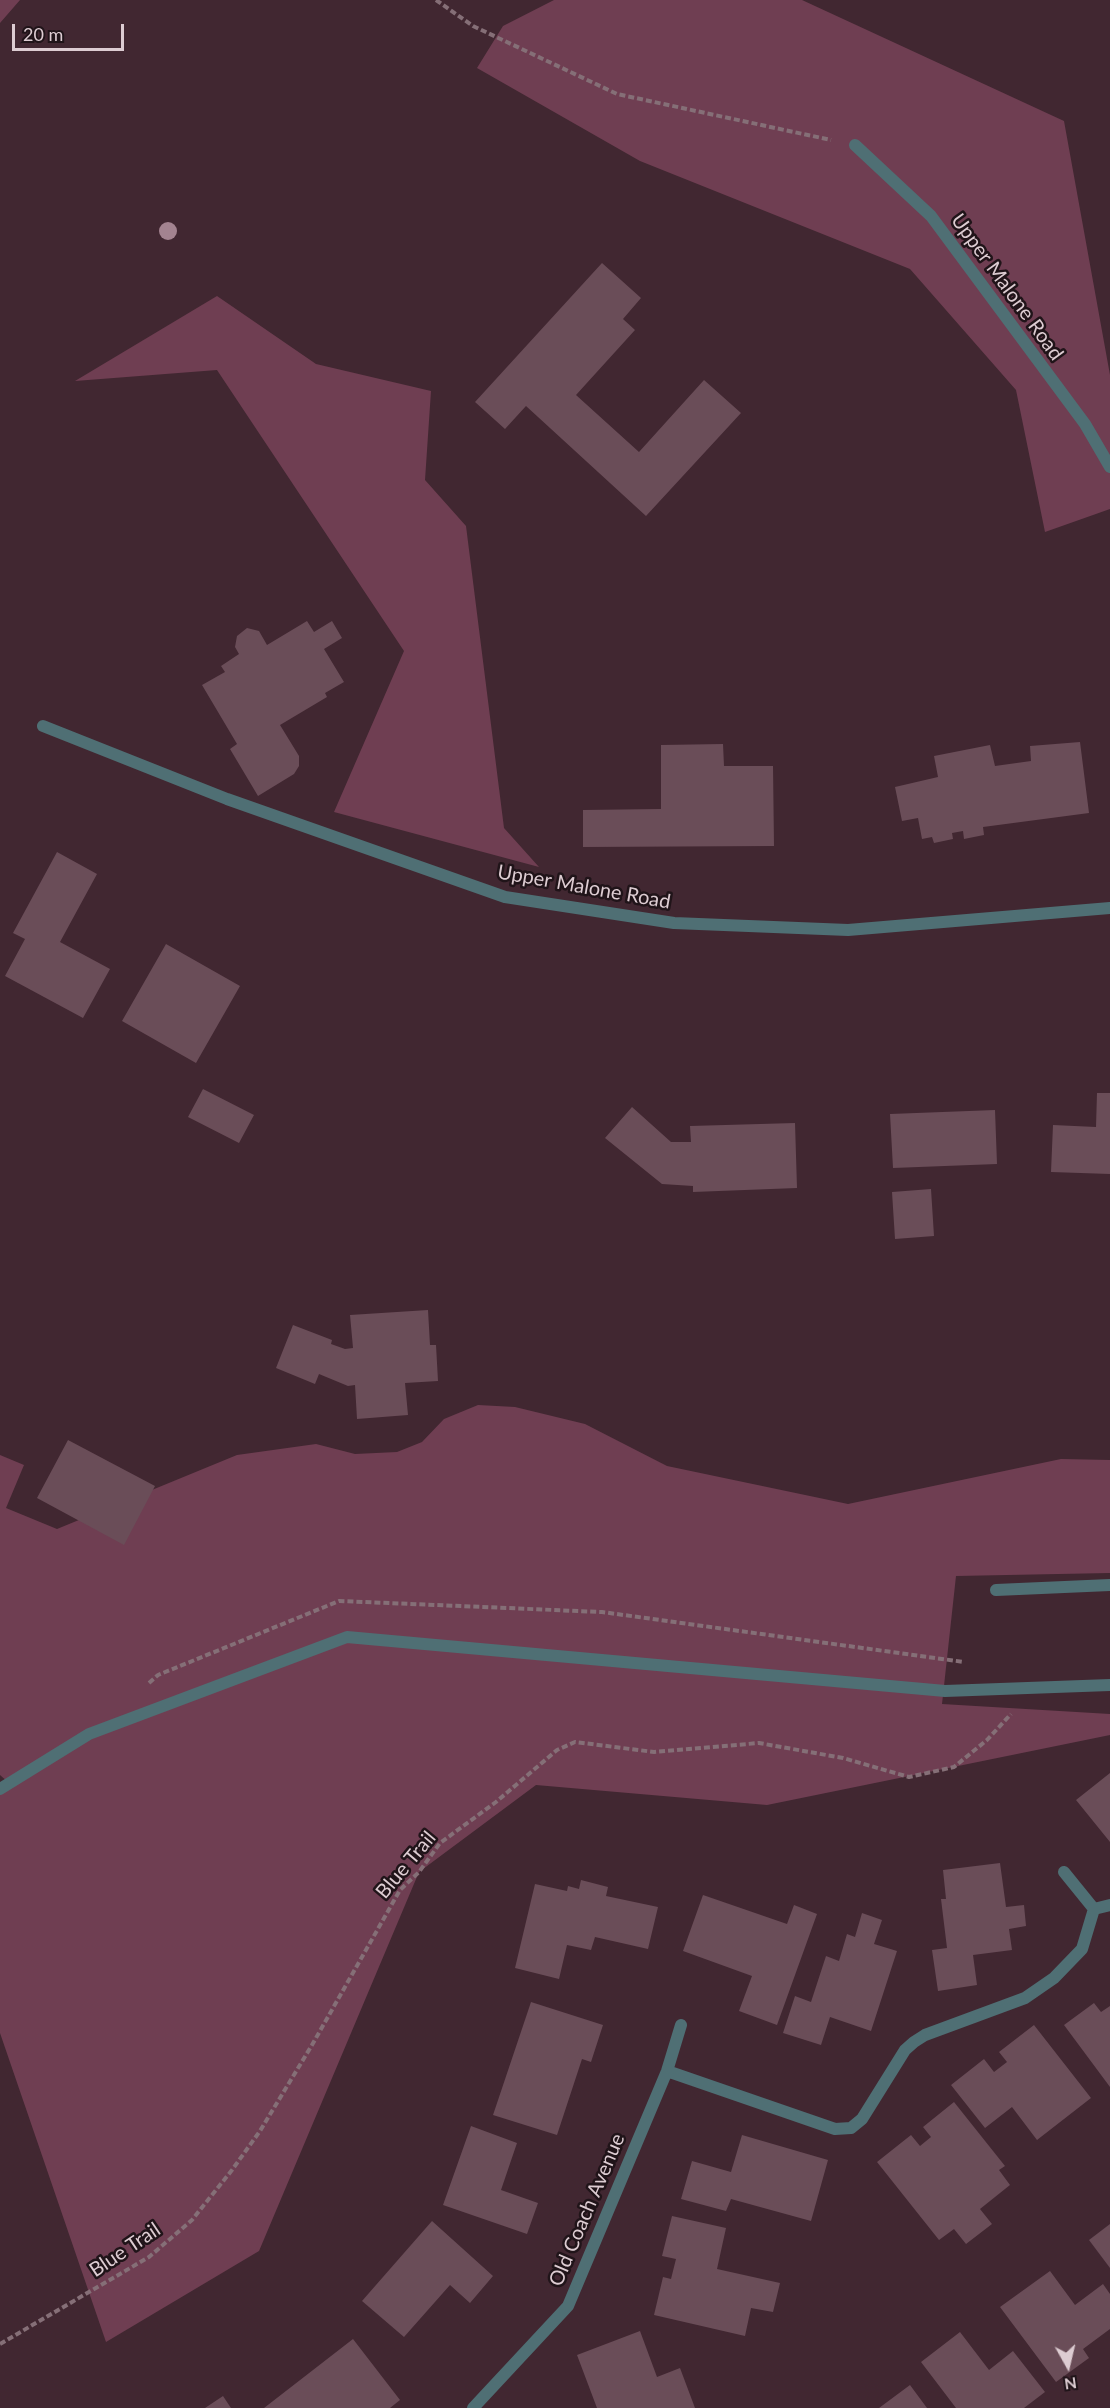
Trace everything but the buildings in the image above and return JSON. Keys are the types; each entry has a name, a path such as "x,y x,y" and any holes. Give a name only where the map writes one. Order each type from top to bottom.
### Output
{"street":[{"name":"Upper Malone Road","path":"855,145 931,216 1085,424 1110,467"},
{"name":"Upper Malone Road","path":"43,726 227,799 505,897 674,923 848,930 1110,908"},
{"path":"996,1590 1110,1585"},
{"path":"0,1789 89,1734 347,1637 945,1691 1110,1685"},
{"path":"1064,1872 1094,1909"},
{"path":"1094,1909 1110,1905"},
{"path":"668,2071 835,2129 851,2128 862,2119 905,2050 914,2042 925,2035 1025,1998 1054,1978 1082,1949 1094,1909"},
{"name":"Old Coach Avenue","path":"475,2407 568,2306 668,2071 681,2025"}],"path":[{"path":"436,0 473,26 617,94 855,145"},
{"name":"Blue Trail","path":"0,2344 149,2257 192,2220 260,2131 308,2053 400,1890 419,1872 440,1843 503,1796 557,1750 575,1742 654,1752 759,1743 843,1758 909,1777 954,1767 987,1740 1016,1708"}],"shaded area":[{"path":"0,0 20,0 0,23"},
{"path":"554,0 802,0 1064,121 1110,375 1110,509 1045,532 1016,390 910,269 640,161 477,68 503,26"},
{"path":"217,296 316,364 431,391 425,480 466,526 504,828 539,867 334,812 404,651 217,370 75,381"},
{"path":"478,1405 515,1407 585,1424 667,1466 848,1504 1061,1459 1110,1460 1110,1573 956,1576 942,1704 1110,1714 1110,1735 767,1805 536,1785 419,1872 259,2251 106,2342 0,2033 0,1789 9,1783 0,1775 0,1455 24,1465 6,1508 57,1529 237,1455 316,1444 355,1454 397,1452 422,1442 444,1419"}]}
